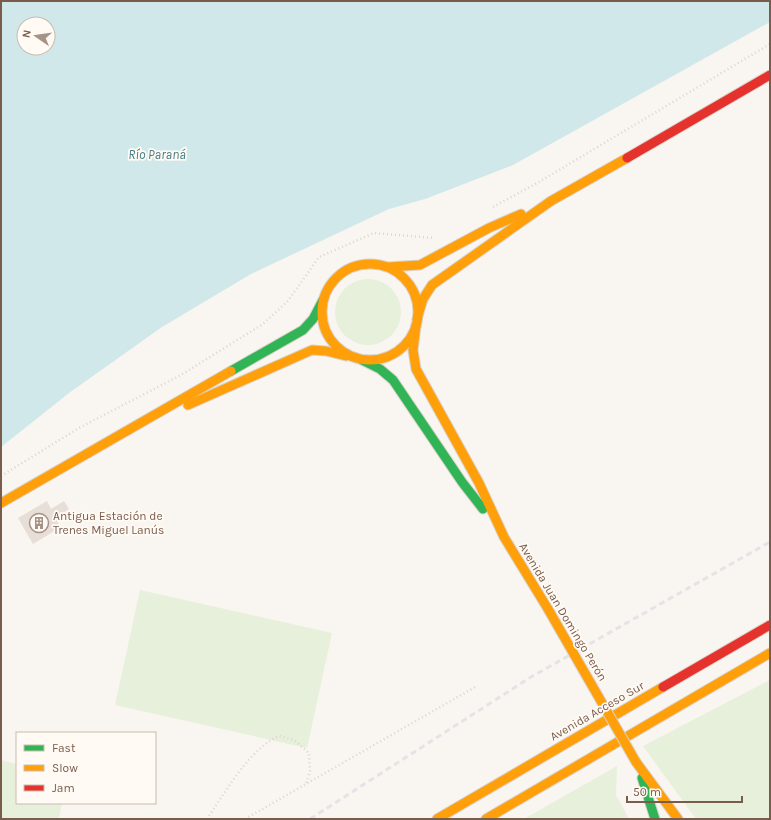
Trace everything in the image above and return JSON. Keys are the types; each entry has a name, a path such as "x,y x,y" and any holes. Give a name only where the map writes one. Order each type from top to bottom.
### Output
{"main road":[{"path":"504,536 479,483 416,369 413,350 417,322 423,299 432,285 551,201 770,75"},
{"path":"1,503 142,423 179,398 303,330 313,319 330,285 341,273 356,266 372,264 388,267 420,265 489,228 551,201"},
{"path":"361,360 375,360 388,357 400,350 410,339 417,322 417,303 412,288 401,276 388,267"},
{"path":"323,300 321,313 323,326 334,344 350,356"},
{"path":"142,423 184,407 312,350 350,356 380,369 393,380 462,482 504,536"},
{"name":"Avenida Juan Domingo Perón","path":"504,536 636,762 678,819"},
{"name":"Avenida Acceso Sur","path":"437,819 770,624"},
{"path":"486,819 770,653"},
{"name":"Avenida Juan Domingo Perón","path":"636,762 655,819"}],"path":[{"path":"245,819 475,687"},
{"path":"207,819 244,767 262,746 279,736 294,740 309,753 310,771 306,784"}],"green space":[{"path":"368,279 381,282 391,289 398,299 401,312 398,325 391,335 381,342 368,345 355,342 345,335 338,325 335,312 338,299 345,289 355,282"},
{"path":"140,590 332,633 307,748 115,705"},
{"path":"770,680 770,819 696,819 643,746"},
{"path":"1,760 16,764 16,804 62,804 59,819 1,819"},
{"path":"617,766 616,795 629,819 524,819"}],"water":[{"name":"Río Paraná","path":"1,1 770,1 770,22 513,165 425,199 389,209 251,274 162,327 69,393 1,447"}],"building":[{"name":"Antigua Estación de Trenes Miguel Lanús","path":"47,501 51,509 64,501 69,509 55,518 61,527 33,544 18,518"}],"railway":[{"path":"310,819 531,677 770,542"}],"traffic: fast":[{"path":"231,371 303,330 313,319 323,300"},
{"path":"362,360 380,369 393,380 462,482 483,509"},
{"path":"642,778 655,819"}],"traffic: slow":[{"path":"417,319 423,299 432,285 551,201 627,158"},
{"path":"388,267 420,265 489,228 521,214"},
{"path":"370,264 388,268 397,272 404,278 410,285 414,294 418,312 414,330 410,339 404,346 397,352 388,356 370,360 352,356 343,352 336,346 330,339 326,330 322,312 326,294 330,285 336,278 343,272 352,268 370,264"},
{"path":"416,326 413,350 416,369 479,483 504,537 548,609"},
{"path":"188,405 312,350 326,351 346,356"},
{"path":"1,503 231,371"},
{"path":"548,609 636,762"},
{"path":"486,819 770,653"},
{"path":"437,819 663,687"},
{"path":"636,762 678,819"}],"traffic: jam":[{"path":"627,158 770,75"},
{"path":"663,687 770,625"}],"place":[{"name":"Antigua Estación de Trenes Miguel Lanús","path":"39,523"}]}
